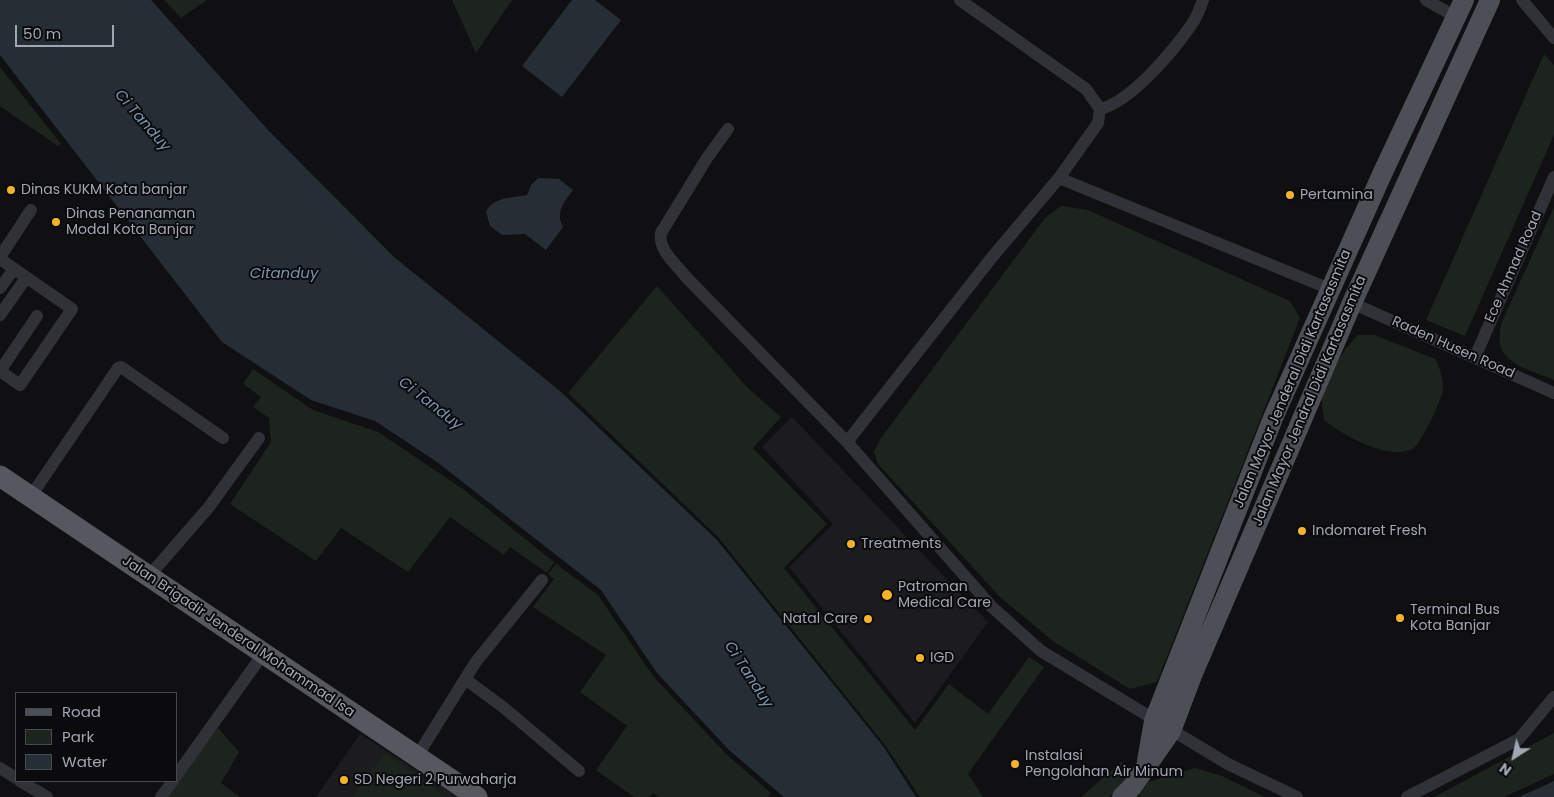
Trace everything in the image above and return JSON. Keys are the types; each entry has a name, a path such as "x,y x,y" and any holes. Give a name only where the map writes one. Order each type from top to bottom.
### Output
{"highway":[{"name":"Jalan Brigadir Jenderal Mohammad Isa","path":"0,476 416,758 477,797"}],"main road":[{"name":"Jalan Mayor Jendral Didi Kartasasmita","path":"1163,726 1197,664 1352,303 1490,0"},
{"name":"Jalan Mayor Jenderal Didi Kartasasmita","path":"1122,797 1132,787 1146,767 1163,726 1273,418 1330,289 1460,9"}],"street":[{"path":"847,442 993,256 1059,178 1098,123 1100,109 1086,89 960,0"},
{"path":"1100,109 1112,106 1122,100 1171,50 1193,23 1204,0"},
{"path":"1426,0 1460,9"},
{"path":"1522,0 1554,38"},
{"path":"728,129 707,158 661,233 662,248 693,284 847,442 994,609 1041,650 1228,764 1297,797"},
{"name":"Ece Ahmad Road","path":"1475,357 1554,176"},
{"path":"1059,178 1330,289"},
{"path":"31,210 0,258 72,310 20,384 0,371 37,316"},
{"path":"0,288 14,269"},
{"path":"0,315 26,278"},
{"name":"Raden Husen Road","path":"1352,303 1554,393"},
{"path":"31,496 118,368 121,367 223,438"},
{"path":"149,576 209,507 259,438"},
{"path":"416,758 464,679 542,580"},
{"path":"178,773 262,654"},
{"path":"464,679 504,707 579,771"},
{"path":"1407,797 1519,739 1554,697"},
{"path":"0,768 15,777"},
{"path":"22,782 47,797"},
{"path":"161,797 172,782"}],"shaded area":[{"name":"Patroman Medical Care","path":"792,417 988,622 915,723 789,567 833,524 762,447"},
{"path":"360,734 458,797 316,797"}],"green space":[{"path":"164,0 207,0 181,18"},
{"path":"452,0 512,0 476,53"},
{"path":"1544,54 1554,65 1554,135 1465,336 1426,320"},
{"path":"0,67 61,144 58,146 0,106"},
{"path":"1061,206 1088,210 1290,301 1300,318 1157,682 1130,689 1053,641 1001,598 878,464 874,452 881,438 1045,218"},
{"path":"1554,207 1554,380 1514,363 1503,352 1500,339 1501,324"},
{"path":"657,286 748,388 781,417 753,448 827,524 784,568 915,730 949,684 988,714 1029,657 1044,667 968,774 983,797 920,797 885,745 719,538 568,393"},
{"path":"1358,335 1374,335 1435,359 1437,362 1441,373 1442,393 1426,431 1412,449 1402,452 1391,452 1366,445 1342,433 1324,420 1322,402 1326,383 1341,356"},
{"path":"253,369 313,410 378,432 463,489 554,562 547,573 510,547 504,555 450,517 408,572 341,528 316,561 230,504 271,442 269,418 253,407 261,397 243,384"},
{"path":"556,564 598,595 653,676 726,754 771,793 768,797 659,797 653,793 649,797 634,797 596,770 627,726 580,692 606,655 533,607 554,579 548,574"},
{"path":"218,728 239,752 221,783 240,797 166,797"},
{"path":"1554,733 1554,774 1504,797 1434,797"},
{"path":"385,753 446,797 352,797"},
{"path":"1121,762 1132,769 1124,783 1109,797 1081,797"},
{"path":"1195,768 1222,776 1265,797 1138,797 1148,782"}],"water":[{"name":"Citanduy","path":"0,0 151,0 269,131 394,257 560,391 717,540 883,746 916,797 784,797 729,750 657,673 601,590 437,462 375,421 311,400 222,342 0,55"},
{"path":"572,0 595,0 621,20 562,97 522,66"},
{"path":"538,178 559,179 573,190 560,212 563,227 546,250 525,234 502,235 490,226 486,212 493,203 527,195 531,185"},
{"path":"1554,781 1554,797 1519,797"}],"place":[{"name":"Dinas KUKM Kota banjar","path":"11,190"},
{"name":"Pertamina","path":"1290,195"},
{"name":"Dinas Penanaman Modal Kota Banjar","path":"56,222"},
{"name":"Indomaret Fresh","path":"1302,531"},
{"name":"Treatments","path":"851,544"},
{"name":"Patroman Medical Care","path":"887,595"},
{"name":"Terminal Bus Kota Banjar","path":"1400,618"},
{"name":"Natal Care","path":"868,619"},
{"name":"IGD","path":"920,658"},
{"name":"Instalasi Pengolahan Air Minum","path":"1015,764"},
{"name":"SD Negeri 2 Purwaharja","path":"344,780"}],"water label":[{"name":"Ci Tanduy","path":"142,121"},
{"name":"Ci Tanduy","path":"430,404"},
{"name":"Ci Tanduy","path":"748,675"}]}
